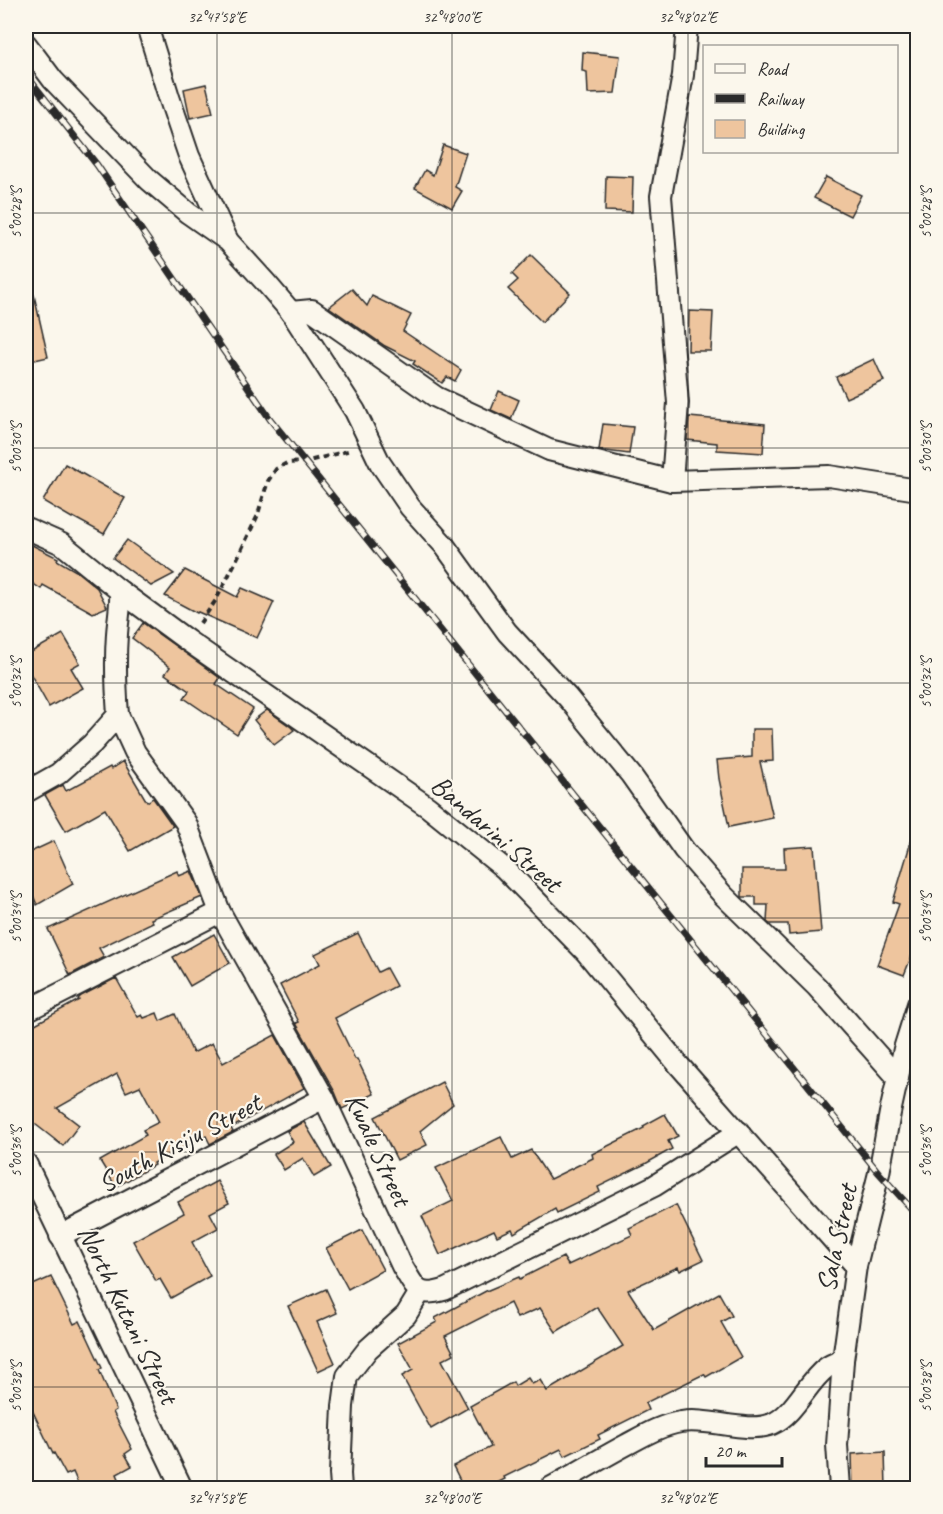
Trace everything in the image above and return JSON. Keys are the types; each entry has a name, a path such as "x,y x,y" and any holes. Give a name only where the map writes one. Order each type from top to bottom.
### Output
{"street":[{"path":"147,26 168,97 189,156 228,242"},
{"path":"672,481 678,403 661,196 683,75 687,26"},
{"path":"26,44 53,80 149,180 188,213 228,242 291,312 355,411 380,463 410,507 444,545 507,632 568,698 631,775 684,850 723,895 817,987 898,1078"},
{"path":"291,312 312,310 436,397 549,450 672,481 829,477 918,490"},
{"name":"Bandarini Street","path":"26,528 62,544 120,591 188,641 428,807 505,869 585,951 677,1063 856,1266"},
{"path":"26,792 58,774 92,744 118,715 116,683 120,591"},
{"name":"Kwale Street","path":"118,715 135,752 186,824 220,912 324,1098 402,1266 420,1292"},
{"path":"26,1011 220,912"},
{"name":"Sala Street","path":"840,1488 837,1445 843,1360 856,1266 879,1173 898,1078 910,1052 918,1004"},
{"name":"South Kisiju Street","path":"60,1236 324,1098"},
{"path":"341,1488 342,1417 347,1376 368,1349 406,1315 420,1292 430,1294 444,1290 644,1191 739,1132"},
{"name":"North Kutani Street","path":"26,1163 182,1488"},
{"path":"550,1488 647,1434 679,1422 697,1420 756,1427 769,1425 778,1421 803,1396 827,1367 843,1360"}],"path":[{"path":"188,641 216,600 235,563 257,518 268,481 276,469 287,463 305,462 347,452 369,441"}],"building":[{"path":"583,52 620,56 615,93 588,94 587,72 582,71"},
{"path":"206,84 213,113 190,118 184,89"},
{"path":"443,145 466,153 455,187 462,191 452,208 415,188 425,170 433,175"},
{"path":"606,176 633,177 632,212 605,211"},
{"path":"826,177 861,195 850,216 814,198"},
{"path":"531,255 570,293 542,322 508,289 518,280 512,274"},
{"path":"352,289 367,306 372,296 411,315 403,331 461,370 455,381 447,377 442,383 413,364 415,361 385,346 329,307"},
{"path":"34,295 48,357 26,362 26,296"},
{"path":"689,311 713,312 711,351 688,351"},
{"path":"874,359 884,381 846,398 836,377"},
{"path":"499,391 519,400 511,419 491,410"},
{"path":"689,417 765,424 763,453 717,450 717,443 687,440"},
{"path":"603,424 633,427 629,454 599,450"},
{"path":"65,464 125,498 104,534 43,501"},
{"path":"127,540 174,574 151,586 113,558"},
{"path":"32,545 58,558 57,560 76,571 97,588 107,607 93,613 43,585 41,589 26,579 26,557"},
{"path":"185,570 237,597 242,588 274,602 257,638 197,613 165,596"},
{"path":"143,623 220,678 216,684 253,709 237,734 184,698 189,691 165,674 170,667 132,638"},
{"path":"63,634 80,663 71,668 83,688 49,707 26,666 26,655"},
{"path":"267,710 294,730 274,745 254,720"},
{"path":"752,729 772,729 773,761 760,762 773,818 729,827 717,760 752,757"},
{"path":"123,761 147,802 153,798 173,826 130,851 105,809 66,831 45,795 63,785 66,791"},
{"path":"912,838 918,839 918,940 904,975 877,965 899,904 893,902"},
{"path":"54,841 73,884 37,905 26,878 26,854"},
{"path":"814,846 821,932 789,935 788,924 767,922 768,905 756,905 756,897 742,897 742,869 785,869 784,848"},
{"path":"177,871 179,876 191,871 202,897 151,919 153,922 99,948 104,957 70,975 48,929"},
{"path":"358,933 378,972 386,968 396,986 335,1018 374,1094 342,1109 335,1092 296,1023 299,1022 280,985 320,964 315,954"},
{"path":"214,934 230,963 190,986 173,957"},
{"path":"116,978 138,1017 142,1015 144,1018 157,1013 160,1021 175,1014 193,1053 212,1043 223,1063 275,1035 304,1088 231,1128 233,1132 210,1144 206,1136 153,1163 154,1165 116,1187 100,1161 146,1135 143,1130 159,1122 140,1086 126,1092 117,1074 57,1108 79,1125 63,1146 26,1117 26,1029"},
{"path":"442,1082 453,1104 420,1131 427,1145 397,1160 375,1117"},
{"path":"665,1114 678,1136 668,1141 672,1149 598,1187 600,1192 557,1213 555,1209 514,1233 512,1229 497,1236 494,1230 440,1255 422,1216 453,1201 436,1168 501,1137 512,1159 531,1150 550,1179 593,1158 592,1154 644,1128 643,1126"},
{"path":"304,1122 331,1167 314,1177 303,1158 284,1170 274,1154 293,1142 287,1131"},
{"path":"217,1181 229,1203 210,1213 218,1228 192,1242 210,1276 171,1298 160,1279 156,1281 133,1241 184,1213 178,1202"},
{"path":"676,1205 703,1260 680,1271 678,1267 628,1290 654,1330 719,1293 732,1316 721,1322 741,1357 706,1377 704,1374 645,1403 648,1410 598,1435 600,1439 565,1456 561,1449 504,1477 505,1479 487,1488 464,1488 453,1466 491,1447 470,1406 513,1382 515,1386 528,1378 532,1384 540,1380 547,1391 623,1346 597,1307 556,1332 540,1308 517,1318 510,1303 445,1336 454,1354 442,1360 468,1408 431,1429 402,1376 413,1370 398,1343 437,1322 435,1318 486,1291 519,1277 520,1279 563,1257 568,1265 632,1235 629,1228"},
{"path":"362,1230 383,1270 348,1289 326,1248"},
{"path":"51,1277 74,1324 80,1321 102,1368 99,1370 116,1410 113,1412 132,1449 125,1454 132,1466 117,1474 123,1488 80,1488 73,1472 66,1475 53,1454 26,1397 26,1288"},
{"path":"326,1289 337,1313 317,1322 335,1363 318,1371 288,1306"},
{"path":"885,1452 886,1488 853,1488 852,1454"}],"railway":[{"path":"26,75 97,165 270,419 879,1173 918,1216"}]}
